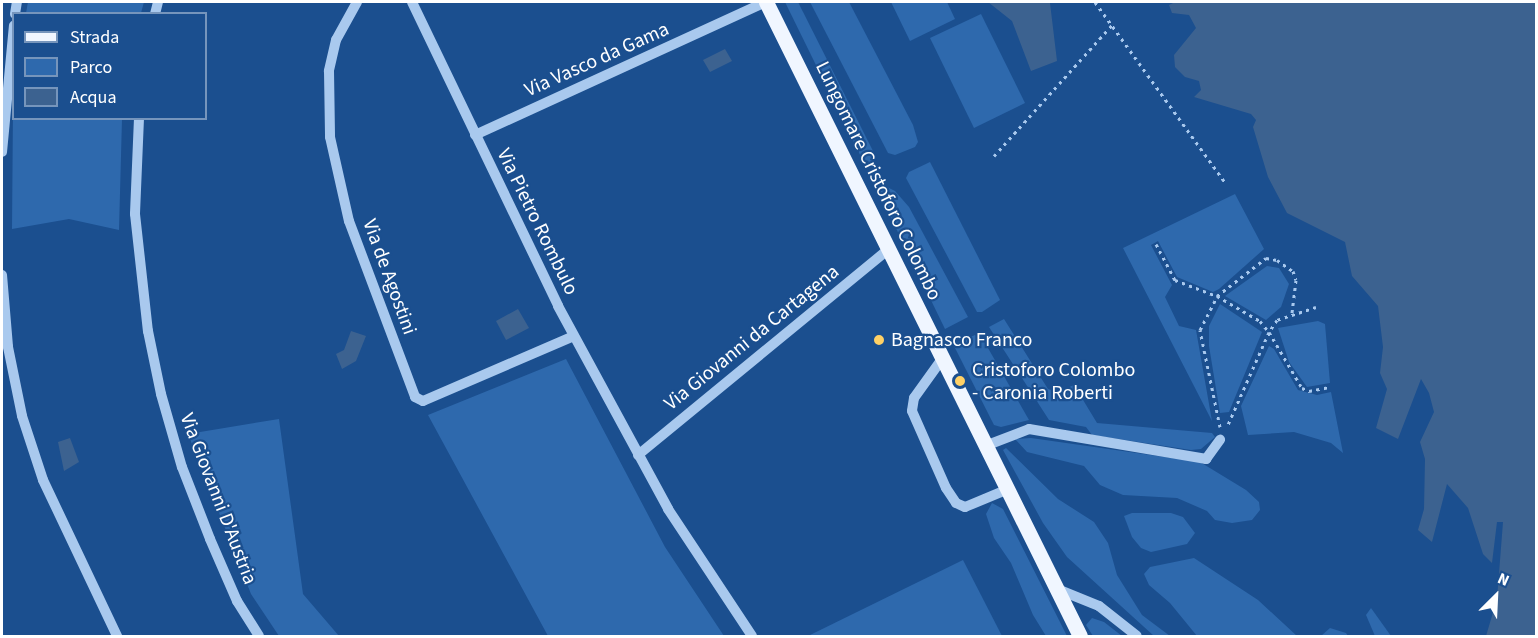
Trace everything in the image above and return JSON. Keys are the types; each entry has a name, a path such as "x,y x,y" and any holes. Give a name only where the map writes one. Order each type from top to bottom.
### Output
{"main road":[{"name":"Lungomare Cristoforo Colombo","path":"766,2 1080,636"}],"street":[{"name":"Via de Agostini","path":"357,2 336,40 329,71 330,137 349,221 415,397 423,401 431,398 574,336"},
{"name":"Via Pietro Rombulo","path":"412,2 574,336 693,553 752,636"},
{"name":"Via Vasco da Gama","path":"475,135 766,2"},
{"path":"2,152 12,47"},
{"name":"Via Giovanni D'Austria","path":"139,120 135,214 148,331 161,394 182,467 210,538 237,601 259,636"},
{"name":"Via Giovanni da Cartagena","path":"638,455 889,249"},
{"path":"2,274 8,347 33,448 71,544 117,636"},
{"path":"942,359 914,398 912,411 946,488 956,503 965,507 1006,490"},
{"path":"985,446 1029,429 1206,459 1220,440"},
{"path":"1057,589 1099,606 1137,636"}],"path":[{"path":"1095,2 1225,182"},
{"path":"994,156 1112,25"},
{"path":"1156,244 1175,280 1216,296 1260,321 1302,388 1309,391 1330,387"},
{"path":"1220,440 1221,429 1200,330 1216,296 1266,258 1277,260 1293,271 1296,280 1292,313"},
{"path":"1220,440 1269,332 1277,320 1292,313 1316,307"}],"green space":[{"path":"28,2 144,2 141,12 26,12"},
{"path":"785,2 798,2 873,151 876,158 867,169"},
{"path":"810,2 849,2 913,125 918,142 915,147 895,155 888,153"},
{"path":"891,2 947,2 955,19 910,41"},
{"path":"981,14 1025,103 974,128 930,38"},
{"path":"13,120 122,120 119,230 69,219 12,229"},
{"path":"930,162 1000,300 982,312 977,312 906,178 909,172"},
{"path":"881,184 895,191 909,207 968,317 945,329 875,185"},
{"path":"1235,194 1264,249 1219,289 1213,292 1177,277 1158,241 1151,245 1172,285 1165,297 1179,326 1196,330 1212,421 1123,248"},
{"path":"1267,266 1279,268 1289,284 1281,307 1266,320 1225,296"},
{"path":"1220,304 1262,332 1229,412 1220,413 1209,346 1209,326"},
{"path":"1004,319 1048,389 1058,392 1074,385 1097,423 1212,433 1215,437 1201,449 1191,450 1092,435 1086,427 1049,420 989,327"},
{"path":"1318,321 1325,324 1330,383 1307,387 1289,362 1278,328"},
{"path":"975,335 984,341 1029,420 1001,427 994,425 953,344"},
{"path":"1269,346 1274,349 1298,390 1317,395 1331,392 1343,453 1331,443 1294,432 1248,435 1241,406"},
{"path":"566,359 665,547 724,636 548,636 428,415"},
{"path":"279,419 303,594 339,636 279,636 251,594 188,434"},
{"path":"1031,438 1200,462 1246,490 1259,502 1260,510 1252,520 1232,523 1215,520 1207,511 1177,498 1123,495 1100,485 1084,466 1027,452 1015,439"},
{"path":"1006,448 1058,499 1094,522 1108,543 1117,575 1142,615 1170,636 1154,636 1067,557 1043,523 1003,450"},
{"path":"992,503 1003,509 1067,636 1046,636 1033,615 1011,563 994,538 986,514"},
{"path":"1132,513 1171,513 1183,517 1195,533 1187,544 1151,552 1141,548 1132,537 1124,516"},
{"path":"1194,558 1258,600 1297,636 1197,636 1170,603 1149,585 1144,574 1150,567"},
{"path":"963,560 1002,636 808,636"},
{"path":"1371,608 1391,636 1375,636 1366,615"},
{"path":"1092,618 1104,622 1122,636 1093,636 1086,625"},
{"path":"1330,628 1346,633 1348,636 1321,636"}],"water":[{"path":"988,2 1050,3 1057,61 1031,71 1012,21"},
{"path":"1175,2 1536,2 1536,636 1486,636 1497,599 1503,522 1497,522 1492,563 1483,554 1468,508 1447,484 1432,542 1418,530 1424,509 1425,459 1420,442 1434,412 1429,393 1421,379 1398,439 1376,428 1387,389 1380,373 1383,347 1378,306 1352,276 1345,242 1287,213 1268,177 1253,127 1256,120 1251,114 1194,97 1201,90 1199,81 1185,77 1175,67 1174,55 1196,28 1189,15 1172,13 1169,5"},
{"path":"725,49 732,61 710,72 703,60"},
{"path":"518,309 529,328 506,340 496,321"},
{"path":"351,331 366,336 356,361 342,369 336,354 344,350"},
{"path":"70,438 79,462 64,471 58,442"}],"place":[{"name":"Bagnasco Franco","path":"879,340"},
{"name":"Cristoforo Colombo - Caronia Roberti","path":"960,381"}]}
